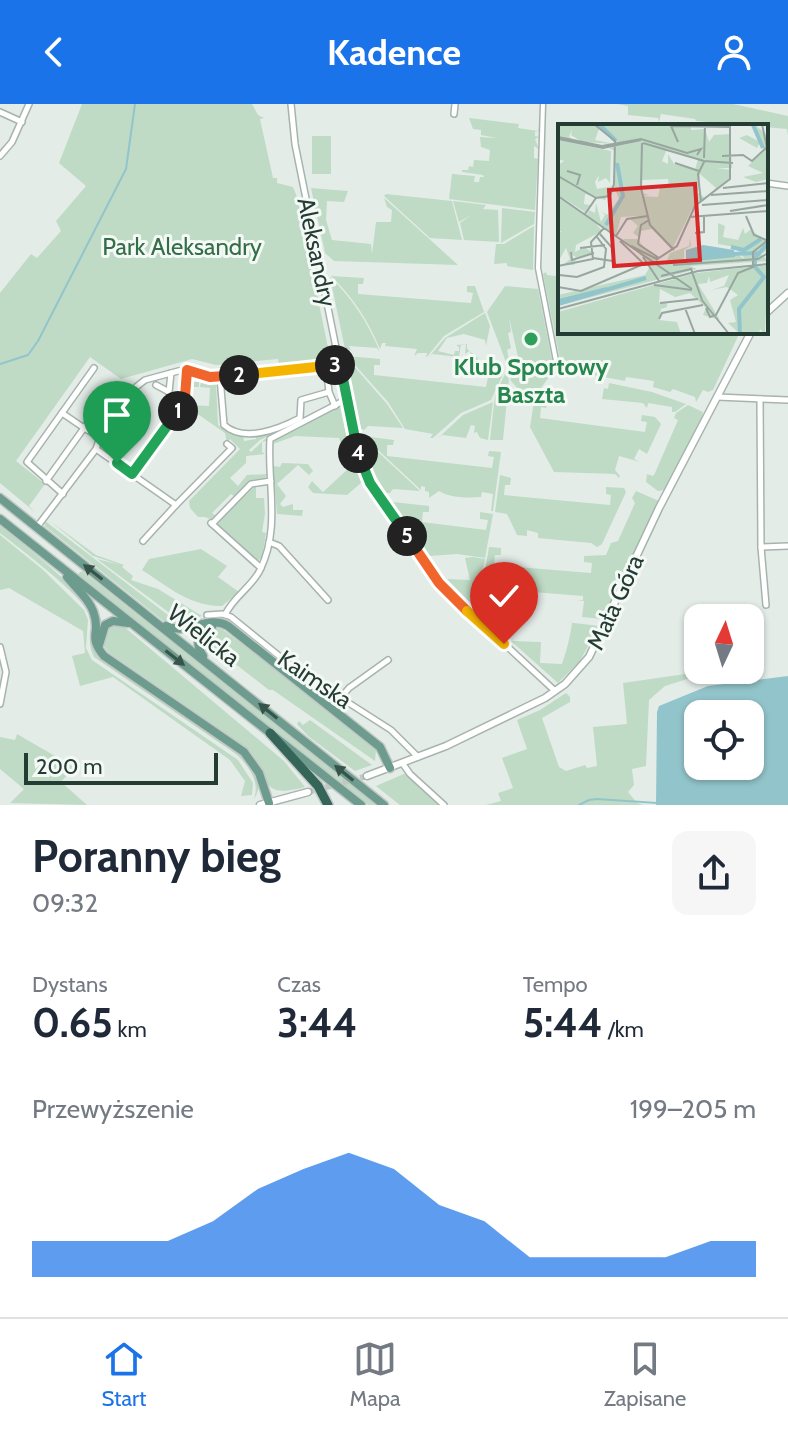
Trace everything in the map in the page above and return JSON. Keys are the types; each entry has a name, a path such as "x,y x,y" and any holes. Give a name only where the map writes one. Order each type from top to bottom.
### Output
{"highway":[{"path":"270,733 322,791 325,805"}],"main road":[{"name":"Wielicka","path":"0,498 384,805"},
{"name":"Wielicka","path":"0,519 361,805"},
{"path":"56,564 92,608 96,620 94,641 99,650 107,659 244,752 256,767 264,804"},
{"path":"214,668 199,650 198,637 208,627 225,620"},
{"path":"154,621 180,630 225,620 380,747 390,768"},
{"path":"99,650 101,632 110,622 120,621 134,627"}],"street":[{"path":"0,156 12,142 29,104"},
{"name":"Aleksandry","path":"291,104 295,144 356,447 370,483 454,599 555,691"},
{"path":"454,114 455,104"},
{"path":"543,104 538,268 558,371"},
{"path":"0,112 22,122"},
{"path":"768,183 788,186"},
{"path":"768,311 788,293"},
{"name":"Mała Góra","path":"367,776 403,764 490,726 555,691 589,657 634,560 750,334"},
{"path":"37,527 96,449 100,437 138,385 187,370 220,377 340,364"},
{"path":"326,366 329,392 335,406"},
{"path":"63,494 27,462 94,368"},
{"path":"132,474 182,404 187,370"},
{"path":"156,385 169,392 171,373"},
{"path":"220,377 224,425 242,433 277,430 300,418 301,400 329,392"},
{"path":"46,481 113,387 120,389"},
{"path":"716,397 788,400"},
{"path":"207,615 225,620 261,568 274,518 270,439 347,399"},
{"path":"760,399 761,547 766,605"},
{"path":"62,413 100,437"},
{"path":"143,541 232,448 227,444"},
{"path":"96,449 176,505"},
{"path":"261,568 211,523 251,484 271,481"},
{"path":"269,542 279,546 328,600"},
{"path":"761,547 788,546"},
{"name":"Kaimska","path":"225,620 391,730 418,757"},
{"path":"0,647 6,672 0,704"},
{"path":"332,708 340,697 388,660"},
{"path":"403,764 444,805"},
{"path":"264,804 308,792"}],"green space":[{"name":"Park Aleksandry","path":"82,104 252,104 258,115 264,118 260,119 273,178 277,178 277,183 293,187 297,197 331,362 280,369 278,359 216,365 192,359 121,379 90,357 16,461 45,484 29,506 36,513 0,483 0,293 31,254 37,258 61,231 56,221 86,186 59,163"},
{"path":"617,104 733,104 788,116 788,136 787,129 768,127 768,124 696,121 661,114 659,122 658,118 628,115 628,106"},
{"path":"469,118 519,124 518,128 538,131 539,127 539,131 535,132 535,136 539,137 535,139 539,149 534,146 534,158 538,159 535,210 449,199 452,174 475,176 474,182 484,177 462,172 469,166 473,167 474,160 489,161 490,150 481,147 480,137 497,138 481,135 481,130 473,129"},
{"path":"312,136 331,136 331,174 312,174"},
{"path":"311,188 348,191 344,202 327,201 326,220 332,240 371,244 372,254 376,222 391,222 392,210 387,207 384,198 458,265 334,261 325,253"},
{"path":"384,196 452,201 462,240 430,238"},
{"path":"453,201 486,205 483,209 498,210 499,242 464,240 460,223 471,215 459,222"},
{"path":"502,208 535,212 534,224 501,243"},
{"path":"534,226 533,270 507,266 507,263 494,264 496,244 504,244"},
{"path":"546,272 547,275 556,276 558,273 558,334 739,334 713,390 703,390 696,402 695,397 673,389 670,392 653,387 654,381 626,377 625,381 562,369 543,274"},
{"path":"331,276 364,278 363,284 358,284 358,294 471,303 473,293 467,292 467,286 475,286 484,312 444,336 426,358 427,353 414,356 417,349 385,346 386,343 382,343 380,349 359,310"},
{"path":"330,277 359,312 380,352 377,348 349,346 351,350 345,349"},
{"path":"505,286 538,289 552,360 520,366 509,317 509,370 487,312"},
{"path":"485,313 490,326 486,346 485,340 464,334 447,338 438,351 454,355 455,351 459,351 456,345 461,345 459,357 432,354 428,358 445,338"},
{"path":"466,344 467,349 478,358 476,363 469,351 465,354"},
{"path":"347,356 380,359 380,365 374,365 374,375 486,387 488,377 482,376 483,370 504,372 491,400 461,413 430,438 433,434 405,429 388,402"},
{"path":"346,357 387,404 403,428 368,426 361,429"},
{"path":"506,372 509,380 503,440 490,440 495,395"},
{"path":"509,372 552,373 532,400 528,400 511,381"},
{"path":"192,382 199,382 199,387 192,387 191,405 209,406 210,388 200,387 201,382 216,382 218,425 228,432 243,436 244,441 256,439 256,435 275,433 260,440 249,450 251,452 266,438 267,441 262,442 262,452 265,454 246,456 246,463 230,478 238,486 247,475 267,474 265,478 251,480 235,497 231,494 212,513 216,516 212,520 198,517 190,508 189,501 240,449 230,439 227,442 225,433 189,408"},
{"path":"609,383 652,392 686,404 672,412 672,407 648,403 647,408 643,403 602,399 604,388 608,389"},
{"path":"493,402 488,440 474,433 475,426 471,425 466,438 442,435 437,439 463,415"},
{"path":"534,402 547,402 546,408 541,407 540,418 645,432 647,422 641,421 642,415 655,417 661,424 647,454 639,449 634,459 640,462 619,456 615,470 619,478 615,474 554,472 530,427"},
{"path":"688,405 703,412 701,420 665,490 658,491 646,482 647,474 653,476 655,473 678,420 674,418 676,413"},
{"path":"340,406 348,444 342,446 339,438 295,436 273,444 274,441"},
{"path":"363,436 394,440 393,445 387,445 387,456 492,468 494,457 488,456 489,451 501,452 493,511 493,494 482,492 481,497 465,497 439,491 429,498 425,487 421,486 421,490"},
{"path":"363,438 420,491 393,489 386,493 372,469"},
{"path":"350,452 362,482 347,495 313,493 308,487 312,481 323,492 349,468 338,457"},
{"path":"282,463 308,464 313,471 309,475 298,465 277,484 286,496 280,504 283,507 293,504 293,510 303,510 302,516 277,514 273,466 280,467"},
{"path":"500,475 511,478 510,485 505,485 504,495 610,505 611,495 606,494 606,487 624,488 626,492 602,544 597,547 591,543 538,538 538,533 527,530 527,536 517,535 507,514 495,512"},
{"path":"256,485 256,498 264,498 262,532 266,533 262,558 257,561 218,525 219,520"},
{"path":"636,491 659,501 603,619 582,617 584,601 577,600 583,600 583,596 482,588 489,547 501,548 501,555 495,555 494,565 591,573 592,563 584,562 584,556 606,555 611,543 618,541 635,503 632,498"},
{"path":"393,502 429,506 429,512 423,512 422,522 486,530 488,520 480,519 480,512 493,514 485,558 457,554 429,556"},
{"path":"45,521 185,628 166,623 45,526"},
{"path":"50,521 96,555 124,565 122,567 133,576 131,580 158,589 202,616 179,620 97,559 120,565 93,556"},
{"path":"0,526 48,565 83,600 92,615 98,657 243,757 258,782 254,799 256,786 252,774 236,754 94,657 90,645 91,620 84,606 49,572 0,533"},
{"path":"0,535 42,569 84,610 88,620 86,648 92,660 238,760 253,783 252,795 241,796 245,781 230,760 113,677 80,686 72,656 85,653 83,631 9,588 0,590"},
{"path":"201,549 227,566 218,577 239,592 222,606 190,599 142,570 149,559"},
{"path":"465,558 485,559 473,606 447,579 470,580"},
{"path":"82,571 376,805 368,805 78,574"},
{"path":"566,622 599,626 580,661 558,683 511,641 541,642 540,663 562,664 572,623"},
{"path":"111,624 122,625 284,761 305,787 289,790 272,788 247,748 108,652 103,644 105,629"},
{"path":"217,628 291,680 373,746 376,750 375,761 269,690 202,638"},
{"path":"684,674 684,680 665,686 649,700 646,766 632,769 634,785 628,792 637,803 644,805 486,805 501,801 498,793 513,788 502,758 527,749 517,720 566,693 570,702 542,718 559,767 566,771 585,765 587,768 597,766 593,727 627,724 623,683"},
{"path":"310,720 372,765 355,771 297,724 299,721 303,725"},
{"path":"17,734 74,767 61,782 87,805 10,803 24,789 0,769 0,737 15,740"},
{"path":"406,773 441,805 400,805 376,786"}],"water":[{"path":"788,676 788,805 656,805 659,706 708,686 764,684 764,679"}],"waterway":[{"path":"0,364 28,355 38,341 126,169 135,104"},
{"path":"579,805 597,799 657,803"}],"tunnel":[{"path":"308,792 367,776"}],"place":[{"name":"Klub Sportowy Baszta","path":"531,339"}],"route":[{"path":"117,463 132,474 182,404 187,370 218,378 340,364 356,447 370,483 439,583 504,644"}]}
